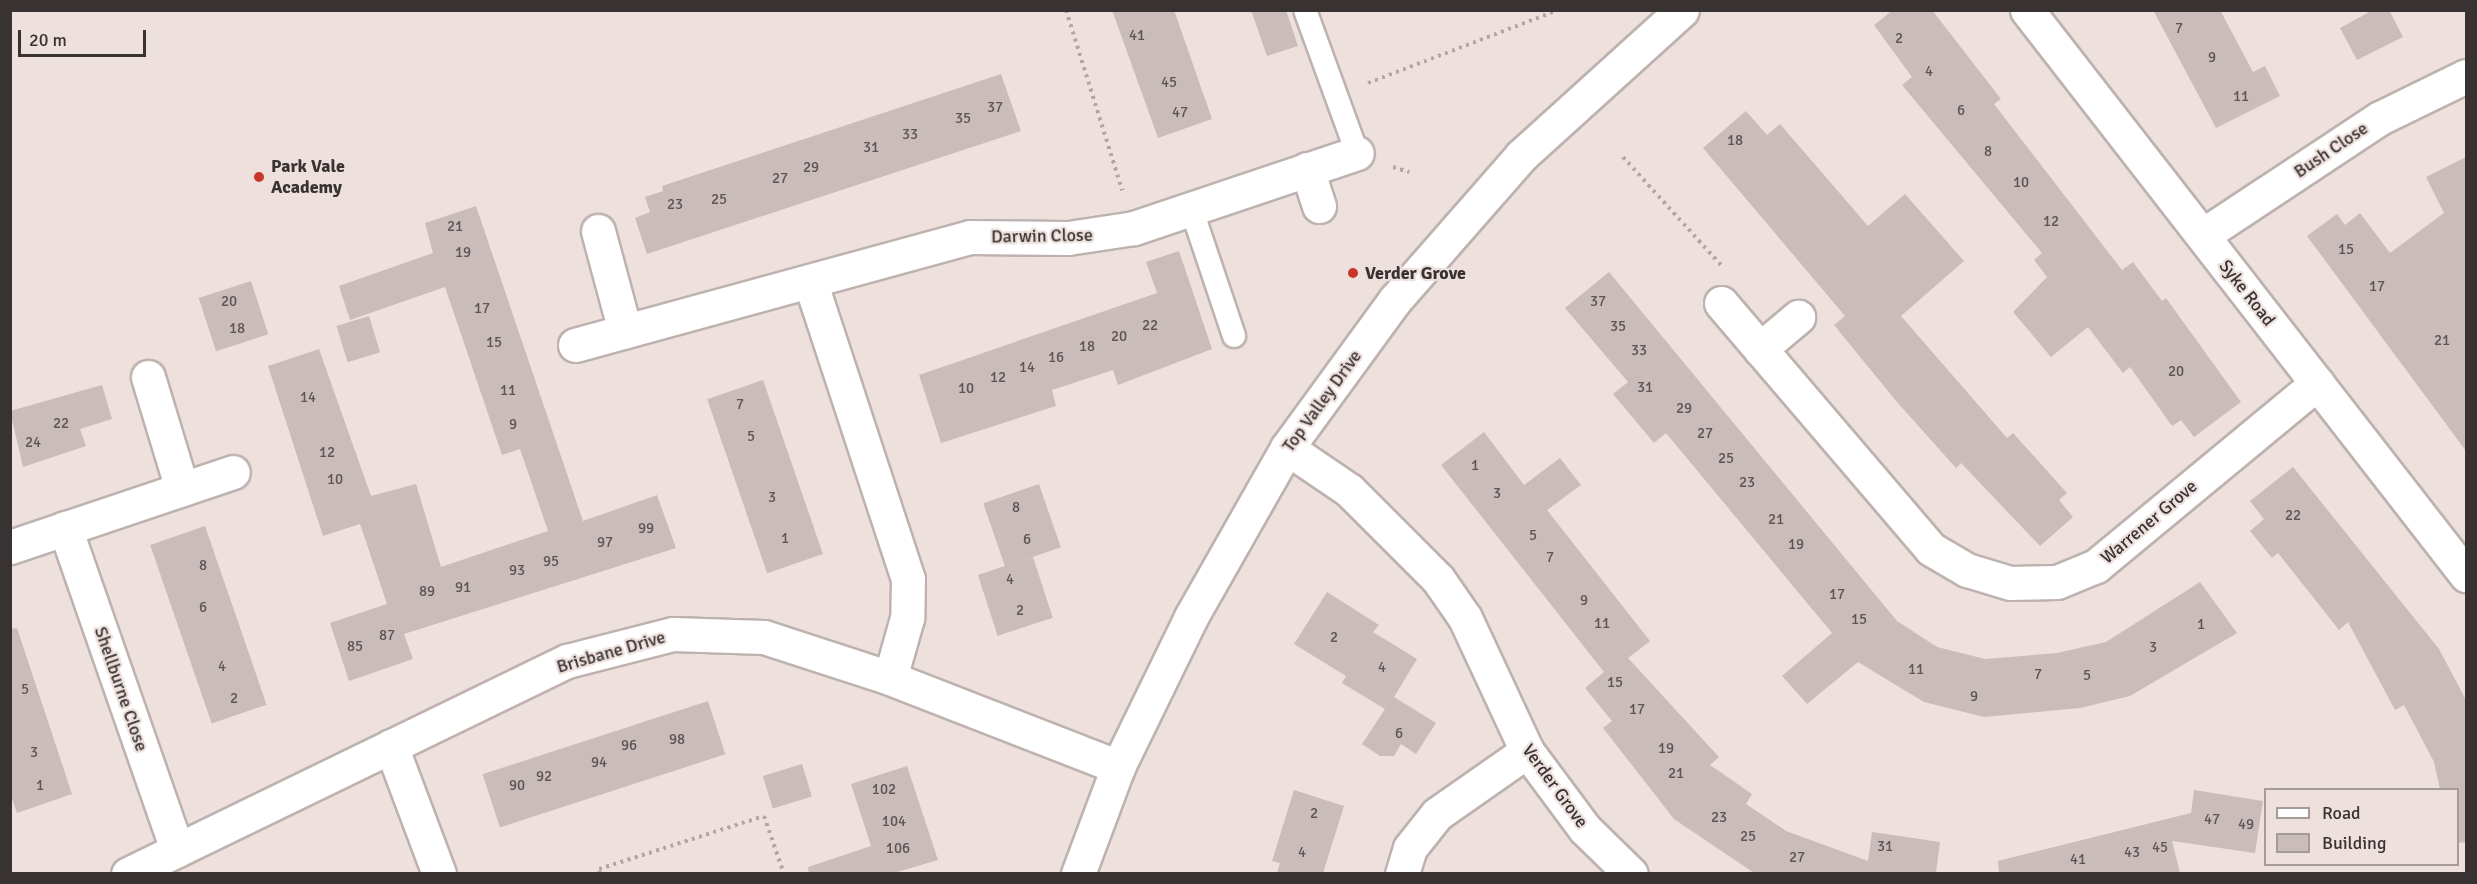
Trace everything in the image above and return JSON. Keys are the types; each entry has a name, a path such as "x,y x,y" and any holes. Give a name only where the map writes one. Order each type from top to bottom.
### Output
{"street":[{"name":"Top Valley Drive","path":"1078,873 1118,767 1191,617 1287,448 1395,300 1521,156 1682,10"},
{"name":"Syke Road","path":"2027,10 2317,382 2461,556"},
{"name":"Bush Close","path":"2203,235 2380,118 2466,76"},
{"name":"Darwin Close","path":"575,345 970,237 1068,238 1134,228 1357,153"},
{"path":"1307,170 1319,206"},
{"path":"598,231 625,331"},
{"path":"810,281 908,579 907,618 890,678"},
{"name":"Warrener Grove","path":"1721,303 1930,549 1967,570 2010,583 2057,582 2096,566 2317,382"},
{"path":"1760,349 1798,317"},
{"path":"148,377 182,489"},
{"name":"Verder Grove","path":"1287,448 1349,490 1438,579 1465,618 1527,751 1585,829 1631,873"},
{"path":"10,546 233,472"},
{"name":"Shellburne Close","path":"65,528 177,850"},
{"name":"Brisbane Drive","path":"128,873 567,661 673,634 764,637 890,678 1118,767"},
{"path":"391,746 439,873"},
{"path":"1402,873 1410,848 1437,814 1527,751"}],"lane":[{"path":"1305,10 1357,153"},
{"path":"1191,208 1234,336"}],"path":[{"path":"1066,10 1134,228"},
{"path":"1336,95 1558,10"},
{"path":"1623,157 1732,277 1721,303"},
{"path":"600,873 599,869 764,816 784,873"}],"building":[{"path":"1112,10 1174,10 1212,119 1158,138"},
{"path":"1251,10 1286,10 1298,46 1267,56"},
{"path":"1893,10 1932,10 2001,99 1994,104 2122,270 2133,262 2162,301 2166,298 2241,402 2194,437 2181,420 2172,426 2130,367 2123,373 2088,327 2051,357 2013,312 2047,277 2034,260 2042,253 1902,85 1912,77 1874,25"},
{"path":"2153,10 2220,10 2253,72 2265,66 2280,96 2216,128"},
{"path":"2373,10 2389,10 2403,37 2357,60 2340,28"},
{"path":"1001,74 1021,131 647,254 635,218 650,212 645,197 663,191 662,186"},
{"path":"1746,111 1767,135 1780,124 1868,226 1905,194 1964,261 1901,316 2007,438 2013,433 2067,493 2059,500 2073,517 2040,546 1961,463 1956,468 1897,402 1834,325 1845,316 1703,148"},
{"path":"2466,157 2466,451 2307,236 2337,214 2345,225 2360,213 2390,253 2444,213 2426,177"},
{"path":"476,206 583,521 657,495 676,548 404,634 413,659 349,681 330,623 387,604 360,524 323,536 268,366 319,349 371,496 416,484 441,567 548,531 520,449 502,455 445,287 350,320 339,286 433,253 425,223"},
{"path":"1179,251 1212,349 1118,385 1113,370 1052,390 1056,406 941,443 919,375 1157,293 1146,262"},
{"path":"1609,272 1897,621 1937,647 1985,659 2057,653 2106,642 2200,582 2237,633 2130,696 2080,708 1984,717 1924,702 1858,662 1807,704 1782,676 1832,633 1666,433 1654,443 1613,394 1628,382 1565,308"},
{"path":"251,281 268,334 216,351 199,298"},
{"path":"369,316 380,352 348,362 336,326"},
{"path":"763,380 823,554 767,573 707,399"},
{"path":"102,385 112,419 80,429 86,446 23,467 10,411"},
{"path":"1484,432 1524,485 1560,458 1581,485 1547,510 1650,641 1628,658 1719,757 1710,765 1752,794 1746,804 1786,831 1868,861 1872,832 1940,842 1936,873 1754,873 1674,819 1603,728 1612,721 1585,688 1604,672 1441,465"},
{"path":"2293,467 2439,649 2466,700 2466,842 2459,843 2459,788 2440,788 2434,762 2404,705 2395,710 2348,622 2339,630 2278,553 2272,558 2250,531 2264,519 2250,501"},
{"path":"1039,484 1061,547 1005,567 983,503"},
{"path":"205,526 267,705 212,724 150,545"},
{"path":"1033,557 1053,618 998,636 978,575"},
{"path":"1327,592 1379,625 1373,632 1417,659 1394,697 1436,723 1416,754 1401,744 1394,756 1380,756 1362,744 1385,709 1342,683 1346,676 1294,644"},
{"path":"17,628 72,794 17,813 10,793 10,629"},
{"path":"708,701 725,754 500,827 483,774"},
{"path":"802,764 812,797 773,809 763,776"},
{"path":"907,766 938,860 894,873 809,873 808,867 871,846 851,784"},
{"path":"1294,790 1344,806 1323,873 1277,873 1280,863 1272,861"},
{"path":"2194,790 2263,801 2255,853 2172,841 2180,873 1999,873 1998,861 2191,813"}],"place":[{"name":"Park Vale Academy","path":"259,177"},
{"name":"Verder Grove","path":"1353,273"}]}
